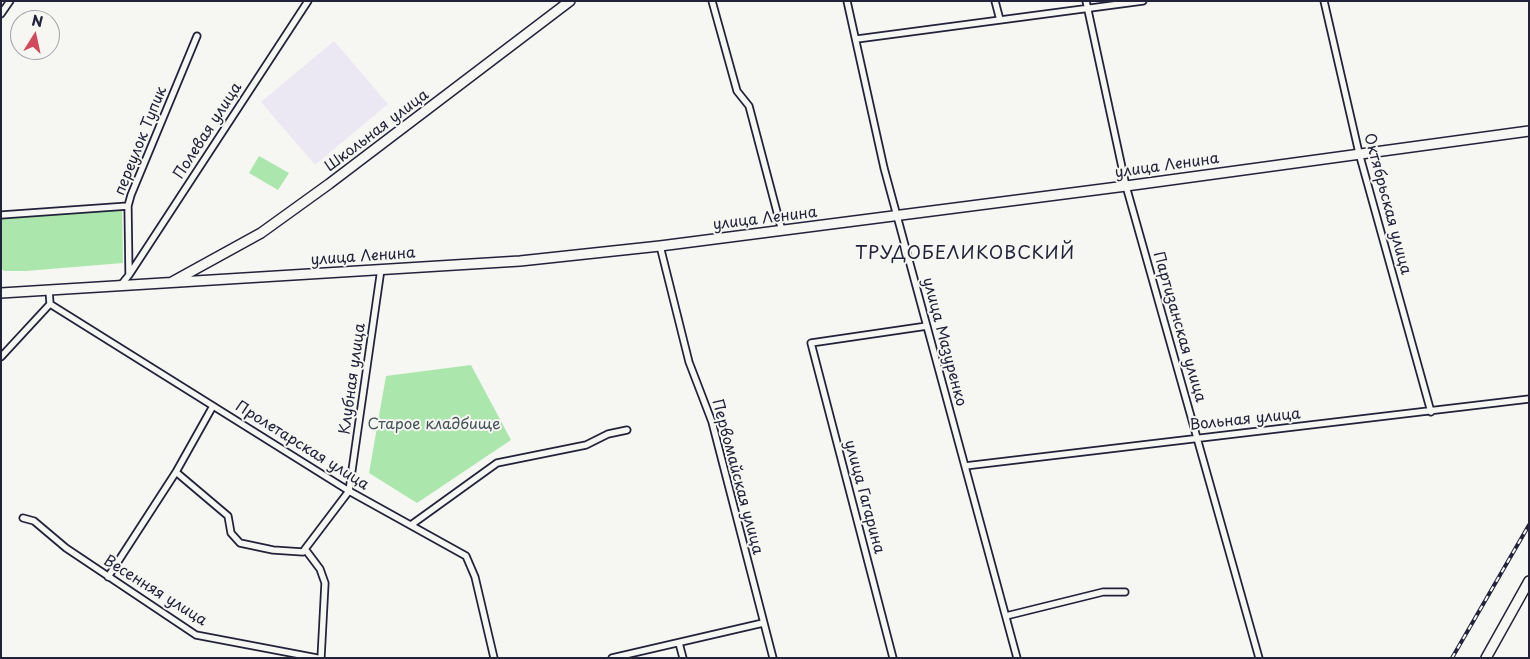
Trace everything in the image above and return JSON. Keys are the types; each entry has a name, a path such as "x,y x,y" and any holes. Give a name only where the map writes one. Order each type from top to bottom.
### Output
{"street":[{"path":"1,14 10,1"},
{"name":"Полевая улица","path":"129,275 308,1"},
{"name":"Школьная улица","path":"166,284 193,272 261,233 329,184 570,1"},
{"path":"712,1 737,91 749,106 782,231"},
{"name":"улица Мазуренко","path":"847,1 884,168 1017,658"},
{"path":"995,1 1000,20"},
{"name":"Партизанская улица","path":"1086,1 1126,186 1259,658"},
{"path":"856,39 1143,1"},
{"name":"Октябрьская улица","path":"1324,1 1359,153 1431,412"},
{"name":"переулок Тупик","path":"129,275 128,206 136,180 197,36"},
{"name":"улица Ленина","path":"1,293 381,270 520,260 660,246 1126,186 1529,131"},
{"path":"1,215 128,206"},
{"name":"Первомайская улица","path":"660,246 689,362 712,422 773,658"},
{"name":"Клубная улица","path":"349,491 381,270"},
{"path":"193,272 193,282"},
{"path":"120,286 129,275"},
{"path":"1,357 50,304 49,290"},
{"name":"Пролетарская улица","path":"50,304 349,491 466,556 475,577 494,658"},
{"name":"улица Гагарина","path":"894,658 811,343 926,326"},
{"name":"Вольная улица","path":"965,466 1529,399"},
{"path":"108,577 176,472 213,406"},
{"path":"411,525 497,463 586,445 608,434 627,430"},
{"path":"176,472 228,516 231,533 240,543 273,550 303,552 349,491"},
{"name":"Весенняя улица","path":"23,518 34,521 66,548 196,635 317,658"},
{"path":"305,550 320,569 325,583 321,658"},
{"path":"1486,658 1529,581"},
{"path":"1006,616 1103,592 1125,592"},
{"path":"612,658 763,623"},
{"path":"679,643 683,658"}],"shaded area":[{"path":"334,41 388,104 315,165 261,102"}],"green space":[{"path":"259,156 289,173 278,190 249,173"},
{"path":"122,209 123,263 26,271 4,271 1,268 1,219"},
{"name":"Старое кладбище","path":"471,365 511,440 417,503 369,473 386,376"}],"railway":[{"path":"1452,658 1529,525"}],"district":[{"name":"ТРУДОБЕЛИКОВСКИЙ","path":"965,254"}]}
